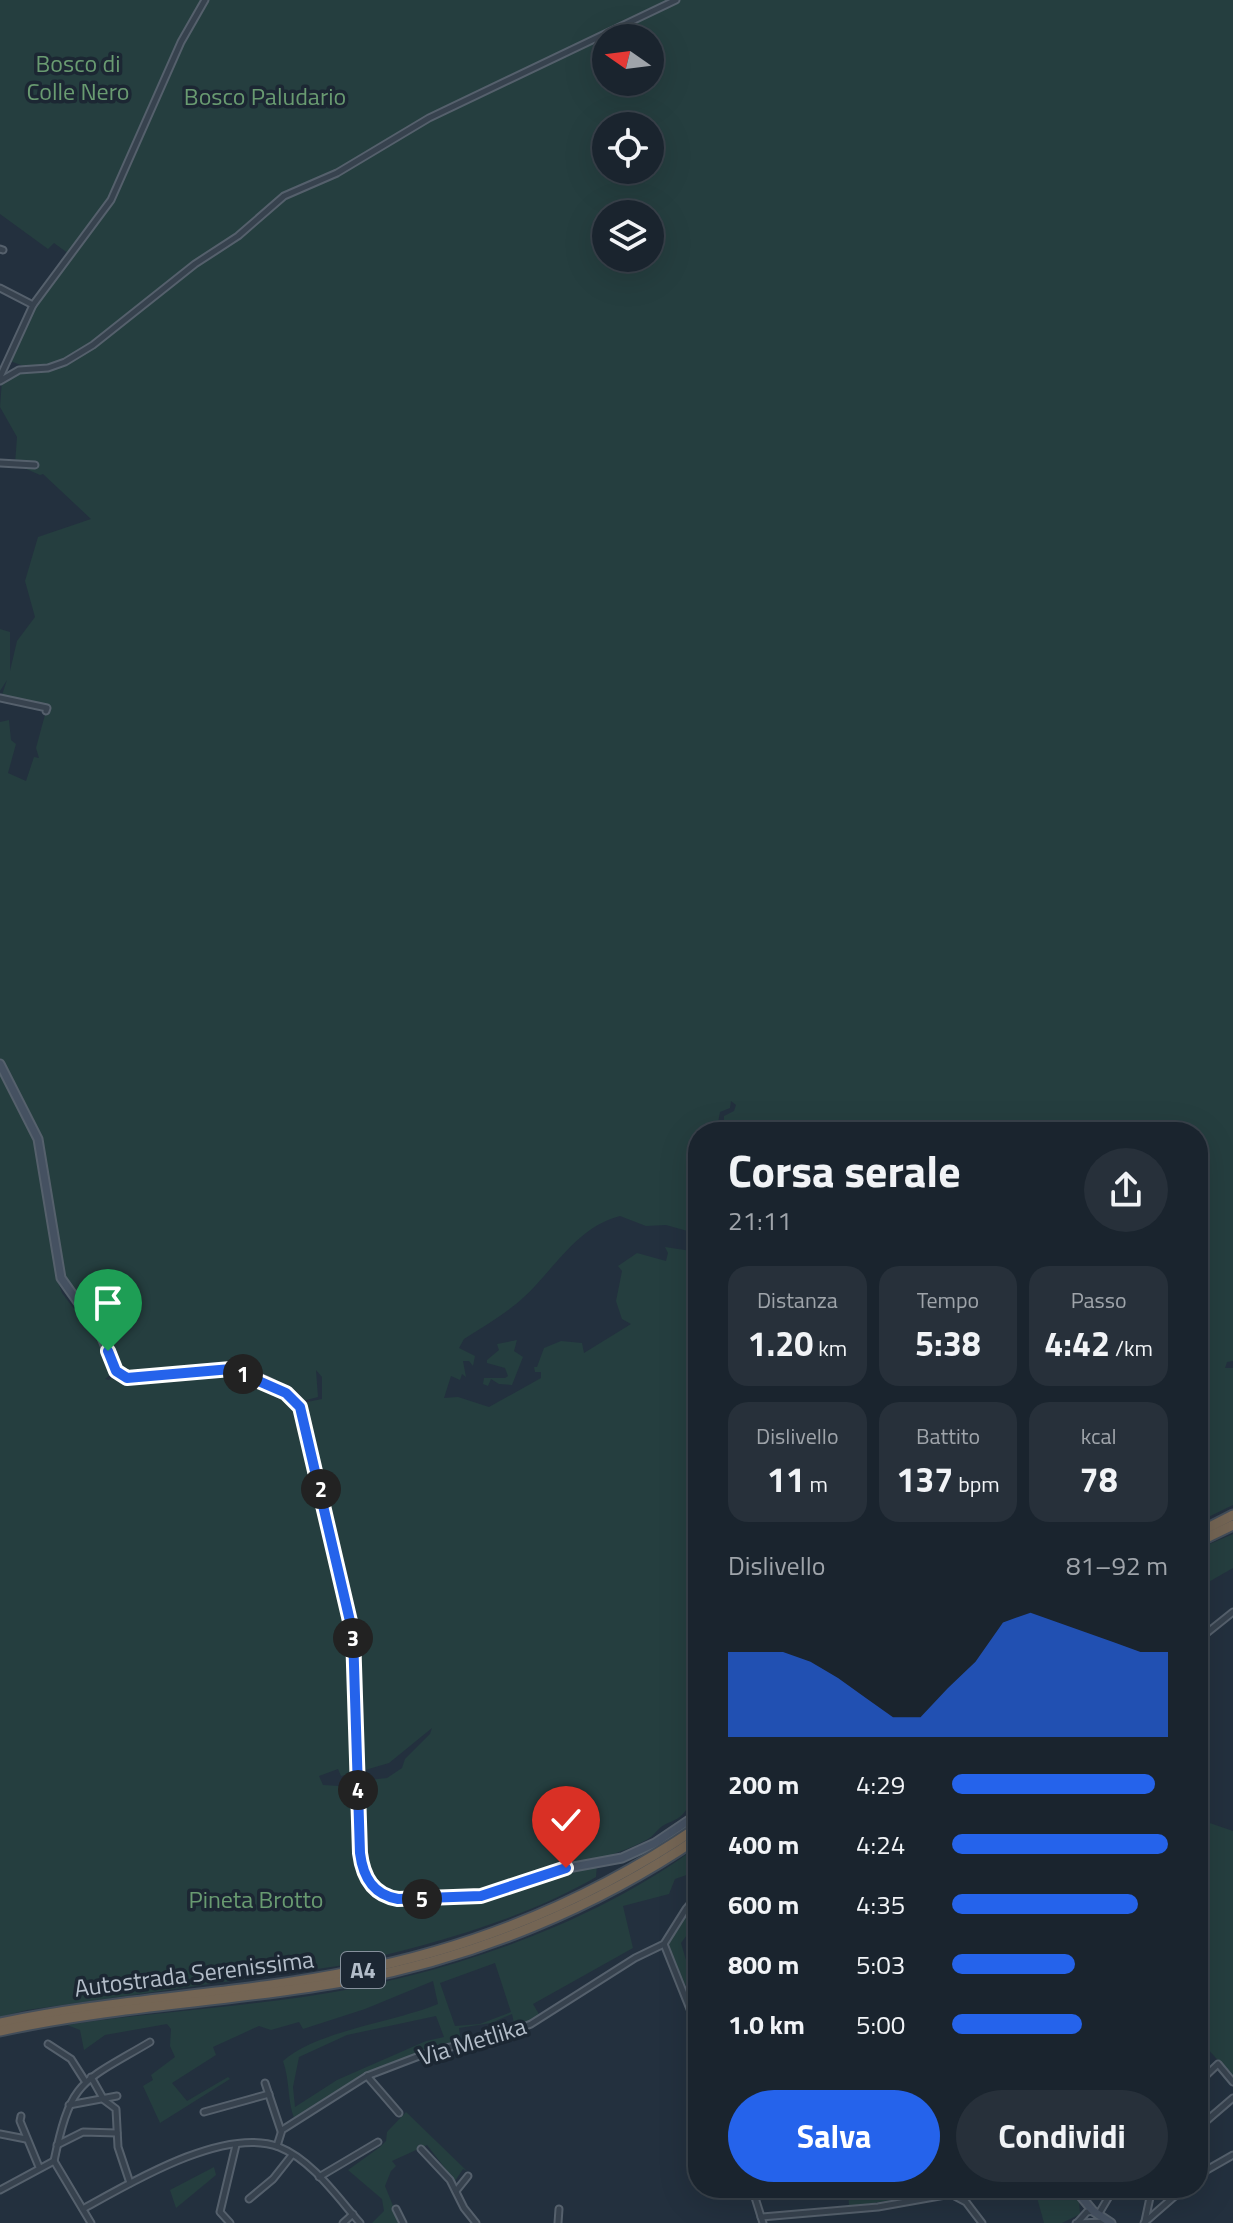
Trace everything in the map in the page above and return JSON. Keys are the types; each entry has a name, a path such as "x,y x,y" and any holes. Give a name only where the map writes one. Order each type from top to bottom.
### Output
{"highway":[{"path":"1208,1528 1233,1515"},
{"path":"1208,1537 1233,1525"},
{"name":"Autostrada Serenissima","path":"0,2023 106,2004 310,1979 433,1953 509,1927 582,1895 653,1857 688,1834"},
{"name":"Autostrada Serenissima","path":"0,2031 80,2015 353,1980 448,1957 562,1914 634,1877 688,1844"}],"street":[{"path":"0,380 33,305 111,200 181,42 205,0"},
{"path":"0,380 19,370 48,368 65,362 93,345 195,264 238,236 284,196 337,173 429,118 676,0"},
{"path":"0,288 33,305"},
{"path":"7,363 19,370"},
{"path":"0,463 35,465"},
{"path":"0,698 46,709"},
{"path":"0,1064 38,1139 61,1278 100,1333 116,1371 127,1378 134,1378 231,1369 286,1393 300,1407 353,1634 362,1866 366,1878 379,1893 398,1899 481,1896 557,1870 622,1858 655,1843 688,1821"},
{"path":"1208,1632 1233,1612"},
{"path":"688,1907 664,1944 688,2004"},
{"name":"Via Metlika","path":"281,2131 367,2076 435,2050 515,2032 592,1988 635,1958 664,1944"},
{"path":"91,2223 54,2161 68,2106 88,2079 150,2042"},
{"path":"48,2044 71,2059 104,2100 116,2109 119,2122 117,2133 130,2183"},
{"path":"1208,2074 1218,2064 1233,2082"},
{"path":"367,2076 399,2113"},
{"path":"265,2083 281,2131 277,2146"},
{"path":"204,2112 269,2094"},
{"path":"68,2106 117,2096"},
{"path":"1208,2119 1233,2098"},
{"path":"21,2116 39,2167"},
{"path":"57,2147 83,2132 117,2133"},
{"path":"0,2134 27,2139"},
{"path":"319,2177 378,2142"},
{"path":"230,2223 220,2212 236,2145"},
{"path":"83,2209 180,2159 236,2145 277,2146 319,2177 360,2223"},
{"path":"421,2149 456,2191 476,2223"},
{"path":"249,2199 273,2179 292,2155"},
{"path":"1208,2169 1233,2155"},
{"path":"0,2190 54,2161"},
{"path":"456,2191 468,2176"},
{"path":"755,2198 762,2220 929,2198"},
{"path":"958,2198 966,2202 982,2223"},
{"path":"1080,2221 1095,2218 1108,2198"},
{"path":"1145,2222 1150,2198"},
{"path":"1145,2222 1173,2198"},
{"path":"1082,2200 1095,2218"},
{"path":"1080,2221 1082,2200"},
{"path":"396,2209 403,2223"},
{"path":"558,2223 559,2209"},
{"path":"343,2223 353,2214"},
{"path":"1080,2221 1095,2218 1110,2222"}],"green space":[{"path":"0,0 1233,0 1233,1361 1227,1362 1225,1368 1233,1368 1233,1505 1208,1517 1208,1122 724,1122 724,1116 734,1111 736,1105 731,1101 730,1108 720,1112 718,1122 688,1122 688,1231 666,1225 646,1226 620,1216 589,1231 529,1293 464,1339 459,1348 475,1356 473,1366 469,1361 463,1361 466,1377 462,1374 460,1380 451,1376 444,1398 458,1397 489,1407 541,1378 541,1372 535,1372 534,1367 537,1367 544,1348 561,1341 582,1343 584,1353 631,1324 622,1319 616,1301 622,1271 618,1266 637,1253 666,1261 668,1253 665,1247 688,1250 688,1807 680,1817 661,1827 648,1839 627,1849 515,1883 434,1896 402,1897 382,1891 372,1882 362,1856 360,1840 360,1781 387,1778 402,1768 405,1759 430,1734 432,1728 389,1763 365,1770 360,1762 353,1617 304,1409 307,1402 322,1399 322,1377 316,1370 318,1397 302,1401 273,1383 226,1364 126,1374 119,1369 103,1334 60,1273 30,1115 0,1064 0,722 9,720 11,740 16,744 8,773 26,781 34,757 39,758 36,748 46,711 0,701 7,680 0,691 0,629 10,632 10,671 17,641 35,617 25,581 38,537 91,519 43,474 15,464 17,437 0,407 2,380 29,368 10,361 37,302 69,254 54,243 48,249 0,214"},
{"name":"Pineta Brotto","path":"0,1071 37,1147 56,1276 62,1293 105,1342 114,1372 105,1379 109,1380 114,1375 147,1381 223,1372 259,1383 281,1395 298,1410 351,1633 354,1773 341,1776 338,1769 319,1776 323,1785 354,1787 358,1866 370,1893 385,1902 413,1904 424,1903 425,1899 481,1896 557,1870 597,1864 596,1877 503,1920 438,1941 338,1966 27,2010 0,2017"},
{"path":"517,1340 514,1351 523,1357 512,1385 499,1384 491,1379 488,1386 483,1384 484,1378 508,1376 505,1368 487,1363 487,1360 499,1350 497,1344"},
{"path":"1233,1534 1233,1568 1208,1582 1208,1545"},
{"path":"1208,1822 1233,1831 1233,2077 1208,2049"},
{"path":"688,1853 688,1874 675,1879 669,1894 623,1906 633,1948 533,2004 540,2016 515,2028 512,2014 491,2023 459,2028 461,2042 416,2054 373,2071 294,2118 283,2061 315,2042 438,2004 433,1981 365,2009 303,2029 299,2022 271,2030 259,2026 213,2047 216,2055 172,2083 187,2101 228,2077 230,2079 160,2123 143,2086 153,2080 151,2075 175,2057 170,2046 171,2029 167,2024 105,2035 84,2050 80,2030 67,2025 303,1997 406,1977 510,1945 609,1901","holes":["495,1963 511,2012 480,2024 455,2026 440,1983","436,2016 444,2037 426,2041 337,2080 295,2107 293,2087 299,2057 347,2035"]},
{"path":"688,1910 688,1934 681,1943 688,1962 688,1991 668,1945"},
{"path":"406,2112 467,2171 463,2169 455,2181 427,2145 392,2161 396,2166 385,2186 400,2223 372,2223 384,2211 382,2199 348,2170 386,2141 387,2132"},
{"path":"214,2167 216,2175 176,2208 170,2190"},
{"path":"849,2198 903,2198 849,2207"},
{"path":"1037,2198 1077,2198 1079,2201 1080,2214 1062,2223 1044,2223"}],"route":[{"path":"108,1351 116,1371 127,1378 231,1369 286,1393 300,1407 353,1634 360,1853 366,1878 371,1885 379,1893 398,1899 481,1896 566,1868"}],"park label":[{"name":"Bosco di Colle Nero","path":"78,77"},
{"name":"Bosco Paludario","path":"265,96"}]}
